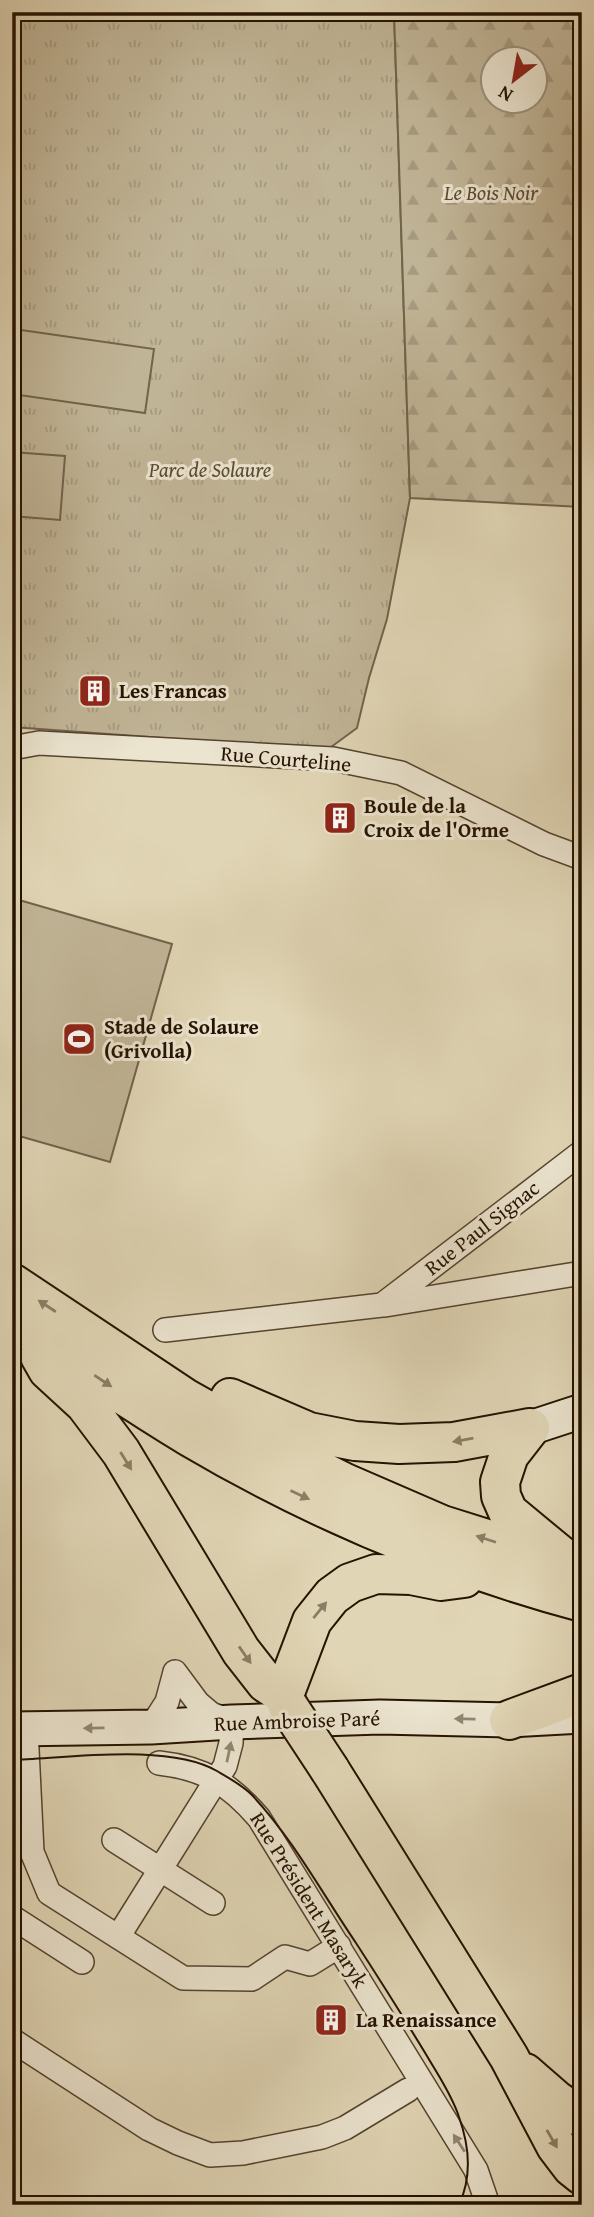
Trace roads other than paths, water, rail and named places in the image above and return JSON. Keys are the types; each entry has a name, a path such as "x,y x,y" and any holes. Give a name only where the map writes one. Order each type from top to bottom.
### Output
{"highway":[{"path":"12,1283 185,1398 265,1443 345,1483 579,1580"},
{"path":"19,1324 191,1438 272,1482 358,1522 428,1552 536,1589 579,1580"},
{"path":"19,1324 48,1370 85,1404 121,1452 241,1651 266,1683 286,1700 509,2057 556,2146 572,2167 582,2175"},
{"path":"185,1398 225,1396 309,1432 355,1441 399,1444 454,1442 530,1428"},
{"path":"530,1428 509,1455 500,1482 501,1496 508,1512 579,1580"},
{"path":"286,1700 312,1621 332,1596 350,1583 376,1574 411,1575 441,1581 490,1574"},
{"path":"509,1720 582,1693"},
{"path":"509,2057 545,2091 582,2118"}],"main road":[{"path":"530,1428 582,1411"},
{"name":"Rue Ambroise Paré","path":"19,1729 150,1727 380,1717 509,1720 582,1716"}],"street":[{"name":"Rue Courteline","path":"12,748 39,743 333,759 401,773 544,844 582,858"},
{"name":"Rue Paul Signac","path":"382,1305 582,1152"},
{"name":"Rue Paul Signac","path":"165,1331 382,1305 582,1273"},
{"path":"118,1937 225,1766 230,1753 232,1722 211,1714 198,1703 176,1672 167,1702 150,1727"},
{"path":"19,1729 32,1852 49,1893 183,1978 252,1979 285,1956 310,1964 339,1946"},
{"name":"Rue Président Masaryk","path":"159,1763 190,1768 216,1780 238,1794 259,1818 476,2170 488,2205"},
{"path":"114,1840 213,1903"},
{"path":"12,1917 82,1962"},
{"path":"12,2040 149,2129 210,2155 243,2153 322,2137 345,2128 408,2090"}],"tram line":[{"path":"12,1760 118,1754 173,1757 197,1762 217,1771 252,1795 307,1867 449,2093 459,2117 468,2161 466,2183 459,2205"}],"place":[{"name":"Les Francas","path":"95,691"},
{"name":"Boule de la Croix de l'Orme","path":"340,818"},
{"name":"Stade de Solaure (Grivolla)","path":"79,1039"},
{"name":"La Renaissance","path":"331,2020"}],"park label":[{"name":"Le Bois Noir","path":"491,193"},
{"name":"Parc de Solaure","path":"210,470"}]}
